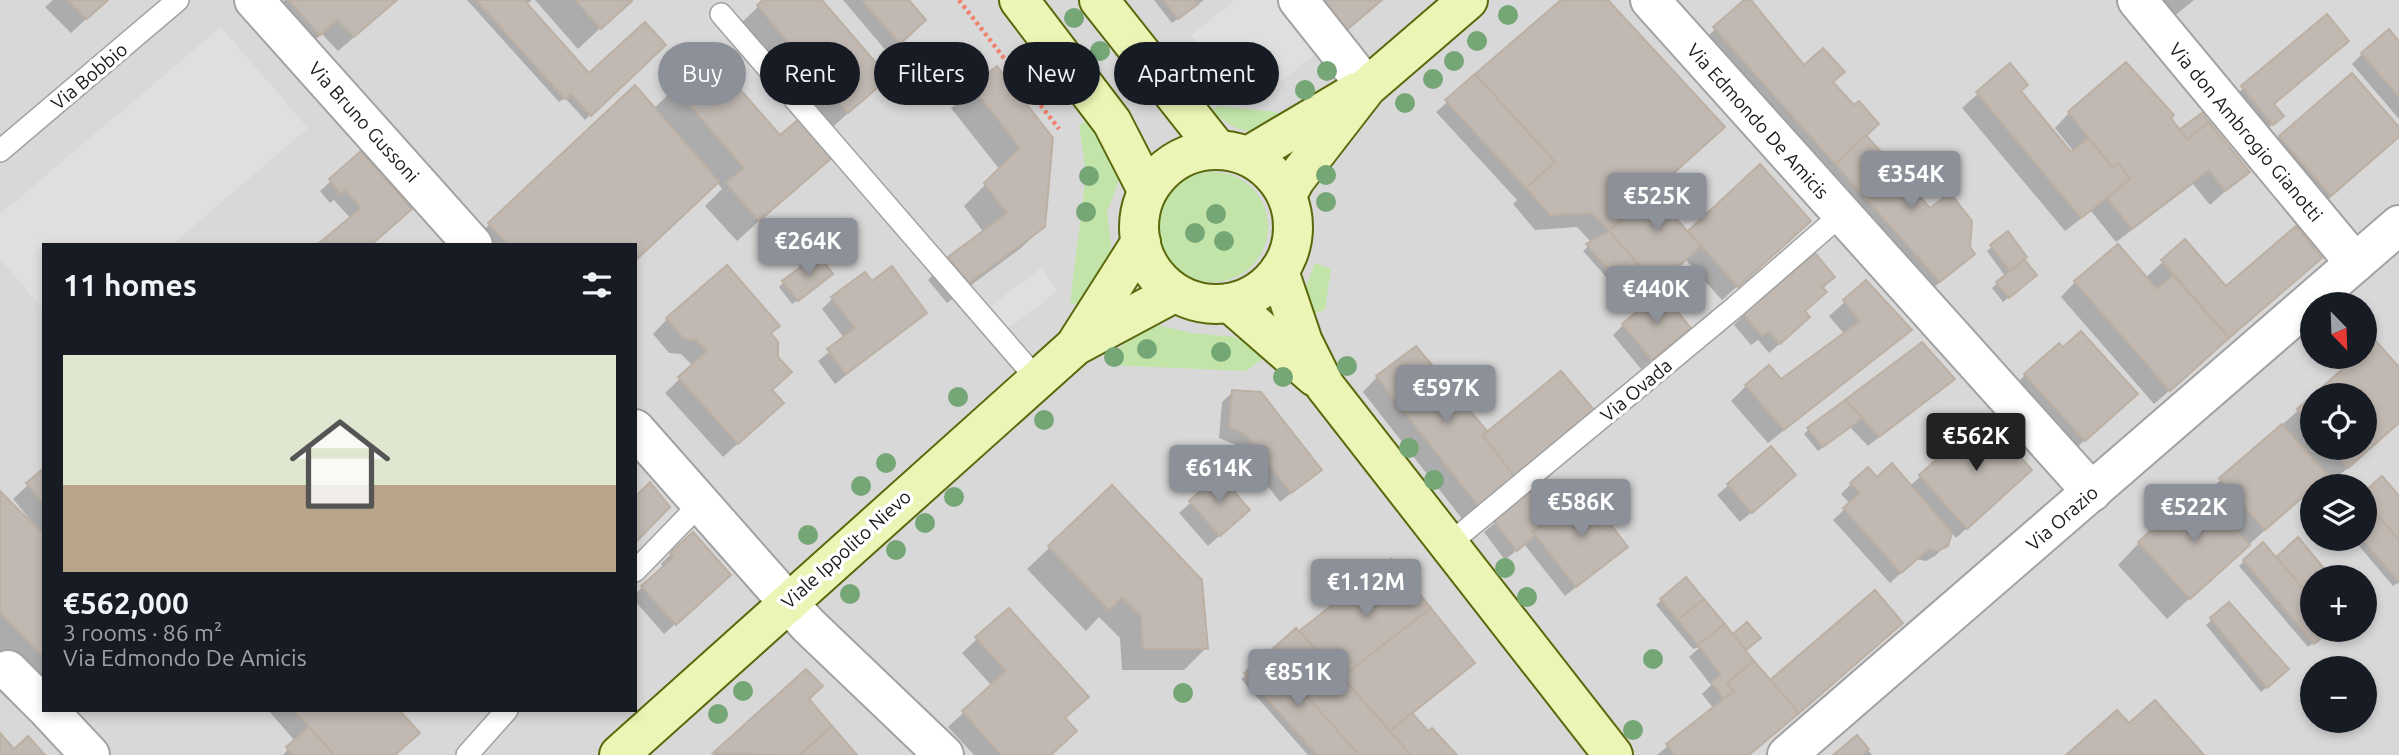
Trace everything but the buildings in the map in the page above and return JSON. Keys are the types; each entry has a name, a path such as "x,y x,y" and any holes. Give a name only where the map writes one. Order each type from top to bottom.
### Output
{"main road":[{"path":"1018,0 1112,122 1147,191"},
{"path":"1099,0 1233,152 1277,178 1287,195 1292,210 1293,237 1279,271 1260,290 1230,303 1203,303 1174,293 1155,276 1141,242 1138,218 1147,191 1163,170 1176,160 1233,152 1367,87"},
{"path":"1287,195 1294,180 1367,87 1468,0"},
{"name":"Viale Ippolito Nievo","path":"1075,346 1141,242"},
{"path":"1279,271 1303,342 1325,386"},
{"name":"Viale Ippolito Nievo","path":"620,755 788,601 1075,346 1174,293"},
{"path":"1230,303 1325,386 1613,755"}],"street":[{"name":"Via Bruno Gussoni","path":"254,0 471,243"},
{"path":"1298,0 1367,87"},
{"name":"Via Edmondo De Amicis","path":"1650,0 1831,223 2092,492"},
{"name":"Via don Ambrogio Gianotti","path":"2137,0 2355,263"},
{"name":"Via Orazio","path":"1787,755 2399,225"},
{"path":"637,431 808,625 944,755"},
{"path":"8,670 42,704"},
{"path":"50,712 90,755"}],"lane":[{"name":"Via Bobbio","path":"0,151 178,0"},
{"path":"721,14 1037,379"},
{"name":"Via Ovada","path":"1449,544 1831,223"},
{"path":"637,569 701,503"},
{"path":"467,755 505,712"}],"path":[{"path":"959,0 1059,130"}],"shaded area":[{"path":"0,0 2399,0 2399,755 0,755"},
{"path":"1235,0 1281,0 1321,50 1279,83 1279,42 1197,42 1191,35"},
{"path":"221,27 308,128 173,243 42,243 42,308 0,259 0,214"},
{"path":"1041,268 1058,291 1009,328 991,306"}],"green space":[{"path":"1219,106 1276,112 1285,122 1264,130 1246,131 1228,124 1211,110"},
{"path":"1087,120 1117,158 1118,184 1107,212 1111,245 1109,271 1076,304 1070,303 1086,174 1079,125"},
{"path":"1213,172 1234,176 1252,188 1264,206 1268,227 1264,248 1252,266 1234,278 1213,282 1192,278 1174,266 1162,248 1158,227 1162,206 1174,188 1192,176"},
{"path":"1315,263 1331,269 1325,310 1309,316 1305,289"},
{"path":"1154,324 1191,333 1235,337 1265,357 1246,371 1107,365 1133,332"}]}
